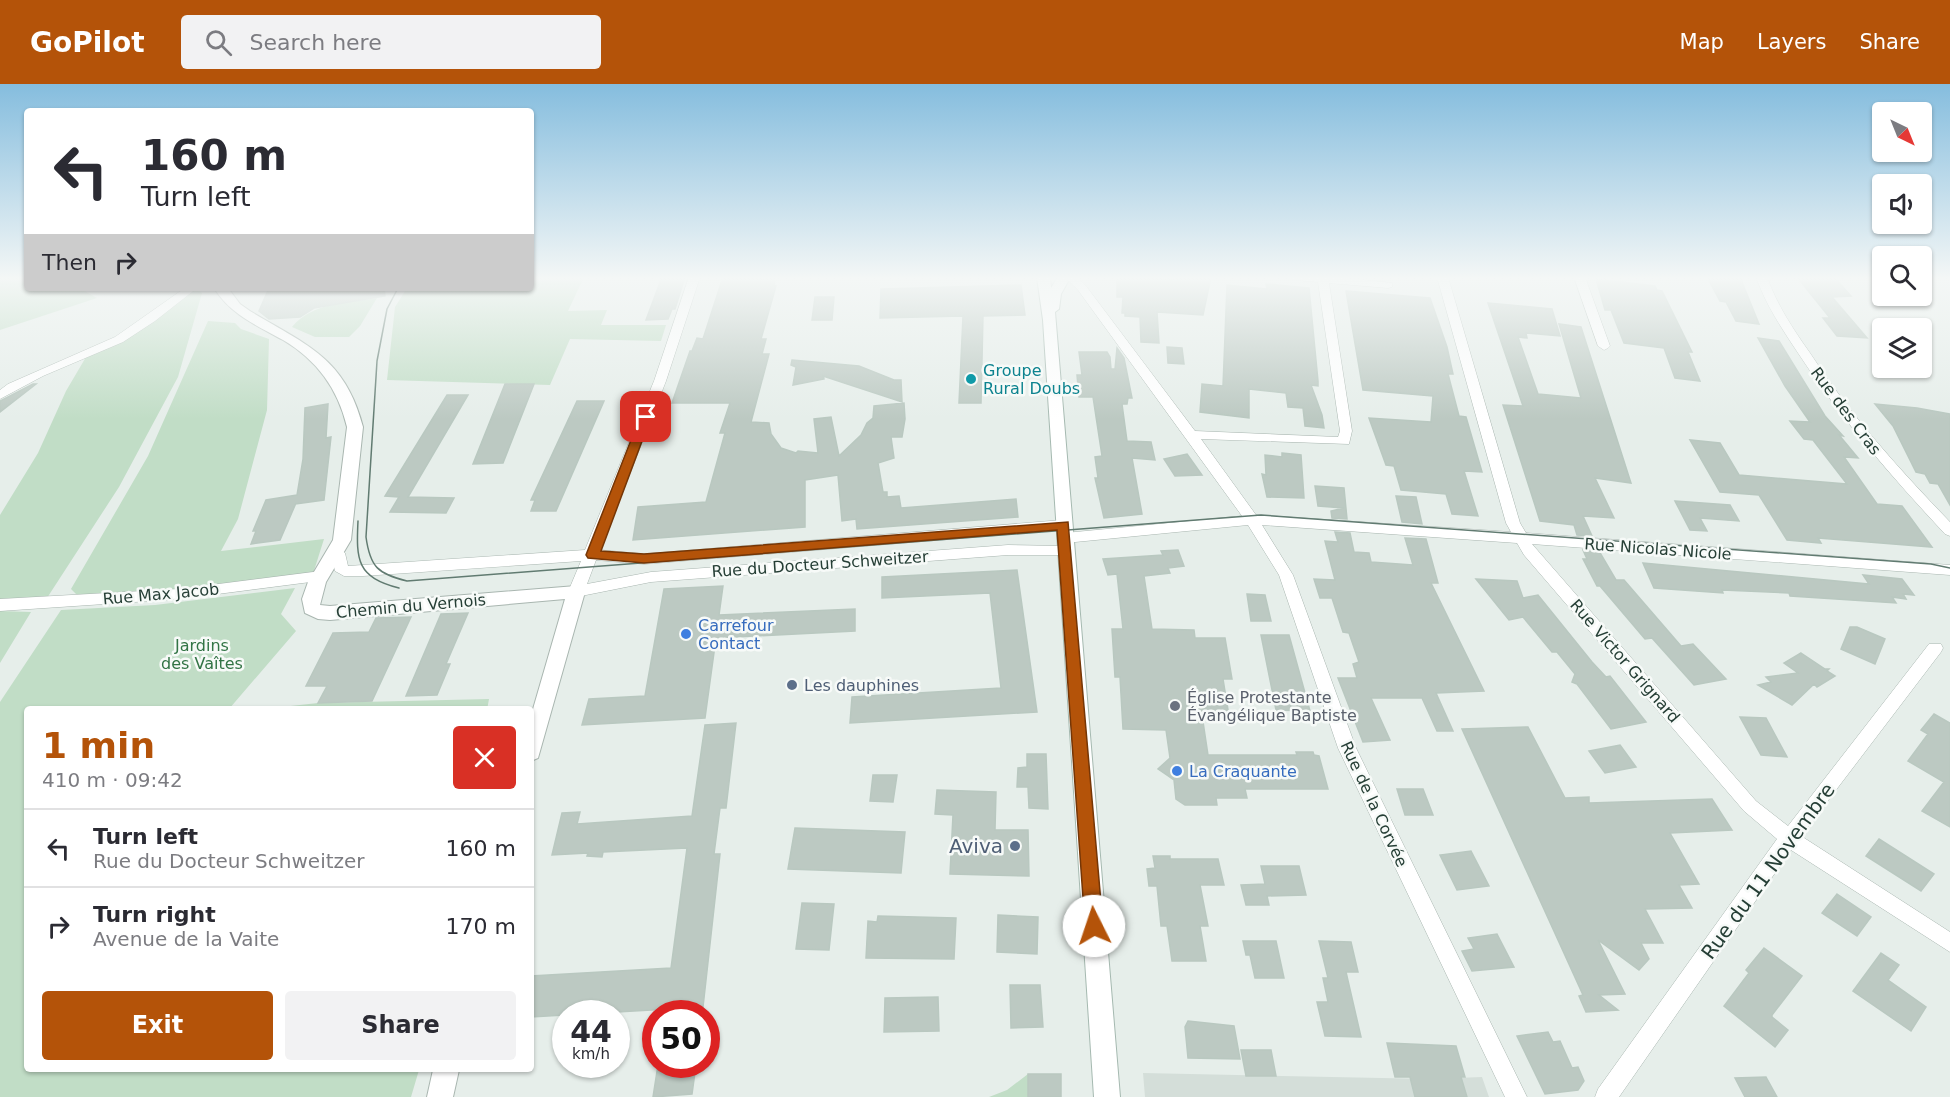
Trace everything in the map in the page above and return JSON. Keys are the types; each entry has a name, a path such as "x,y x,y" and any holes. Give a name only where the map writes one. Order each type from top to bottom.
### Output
{"street":[{"path":"0,395 33,374 108,345 142,324"},
{"name":"Chemin du Vernois","path":"263,324 299,343 315,356 341,388 355,427 342,540 338,553 321,576 309,599 311,608 318,612 330,613 576,592"},
{"path":"534,741 576,592 593,555 680,324"},
{"path":"1050,324 1064,538 1107,1097"},
{"name":"Rue de la Corvée","path":"1109,324 1252,520 1286,575 1347,748 1515,1097"},
{"path":"1192,435 1335,443 1344,441 1346,431 1330,324"},
{"name":"Rue Victor Grignard","path":"1455,324 1513,523 1520,539 1750,806 1790,838 1950,943"},
{"path":"1596,324 1604,346"},
{"name":"Rue des Cras","path":"1785,324 1835,401 1894,473 1950,531"},
{"name":"Rue Nicolas Nicole","path":"1064,538 1252,520 1367,526 1950,570"},
{"name":"Rue du Docteur Schweitzer","path":"593,555 644,559 1064,538"},
{"name":"Rue du Docteur Schweitzer","path":"576,592 651,577 1008,550 1064,538"},
{"path":"338,553 340,567 344,571 593,555"},
{"name":"Rue Max Jacob","path":"0,605 179,594 321,576"},
{"name":"Rue du 11 Novembre","path":"1606,1097 1790,838 1935,648"},
{"path":"440,1097 446,1072"}],"shaded area":[{"path":"1143,1073 1431,1079 1482,1077 1489,1097 1145,1097"}],"green space":[{"path":"0,324 17,324 0,330"},
{"path":"138,324 193,324 178,377 119,487 47,598 0,601 0,515 38,453 66,391 86,357"},
{"path":"207,324 236,324 241,329 269,339 267,410 238,519 221,551 324,539 312,577 138,594 79,597 71,589 148,456"},
{"path":"295,324 361,324 349,337 315,337 292,327"},
{"path":"393,324 666,325 661,341 570,339 550,385 387,380"},
{"name":"Jardins des Vaîtes","path":"295,588 281,614 296,631 232,706 24,706 24,1072 418,1072 411,1097 0,1097 0,702 61,610 155,605"},
{"path":"0,611 31,612 0,663"},
{"path":"489,699 488,706 291,706 318,703"},
{"path":"1028,1074 1028,1097 989,1097 1007,1090"}],"building":[{"path":"708,324 765,324 761,339 766,339 762,354 769,354 751,422 769,423 771,434 781,448 796,453 798,451 818,453 814,419 831,417 839,456 861,435 867,423 873,418 874,406 904,403 905,419 902,437 891,437 894,458 878,463 883,492 887,492 887,497 899,496 901,508 1016,499 1018,517 857,529 856,519 842,521 838,475 805,480 805,527 633,540 638,507 706,502 725,433 720,433 730,403 672,403 690,351 697,338 703,339"},
{"name":"Groupe Rural Doubs","path":"963,324 983,324 981,403 959,403"},
{"path":"1140,324 1158,324 1159,343 1141,342"},
{"path":"1225,324 1313,324 1318,386 1311,385 1322,415 1324,428 1305,426 1303,408 1288,407 1286,393 1249,389 1249,418 1200,412 1202,384 1223,386"},
{"path":"1352,324 1439,324 1453,374 1448,374 1459,416 1466,417 1482,472 1464,471 1478,516 1452,514 1446,494 1401,490 1394,466 1386,465 1369,418 1431,422 1433,396 1363,390"},
{"path":"1495,324 1557,324 1560,336 1526,333 1527,338 1518,337 1538,394 1581,398 1559,324 1581,327 1631,483 1595,478 1614,518 1583,516 1592,536 1577,535 1574,525 1540,521 1503,405 1523,406"},
{"path":"1617,324 1678,324 1692,352 1688,352 1700,381 1675,378 1664,348 1624,343"},
{"path":"1828,324 1855,324 1867,338 1837,336"},
{"path":"1758,338 1779,341 1825,416 1858,458 1844,457 1877,504 1902,506 1932,547 1818,538 1821,543 1787,540 1759,495 1720,492 1690,440 1720,443 1739,475 1847,484 1813,440 1804,439 1790,421 1810,422 1785,386"},
{"path":"1167,347 1182,348 1184,364 1168,363"},
{"path":"1117,348 1124,358 1132,398 1128,398 1127,404 1122,404 1127,441 1151,442 1155,460 1132,458 1142,514 1104,518 1095,478 1098,478 1095,457 1102,456 1093,397 1079,397 1077,375 1082,375 1079,352 1107,352 1111,369 1115,369"},
{"path":"792,360 859,366 894,380 901,380 902,402 823,376 824,379 793,385 796,367 791,365"},
{"path":"36,384 0,412 0,401"},
{"path":"505,384 534,384 503,463 473,464"},
{"path":"447,395 468,395 408,497 454,498 446,513 390,512 399,497 385,496"},
{"path":"577,401 604,401 556,511 531,511 535,500 531,500"},
{"path":"328,404 326,438 331,437 324,500 296,503 280,540 251,544 256,531 253,531 266,500 297,495 303,459 305,408"},
{"path":"1875,404 1950,414 1950,505 1938,484 1930,483 1925,474 1916,472 1893,426"},
{"path":"1282,453 1301,455 1304,498 1267,497 1262,474 1266,475 1265,455 1282,457"},
{"path":"1187,454 1202,475 1175,476 1164,459"},
{"path":"1315,486 1344,488 1347,519 1332,518 1331,511 1344,508 1318,506"},
{"path":"1396,496 1416,497 1422,524 1402,522"},
{"path":"1675,501 1730,505 1739,521 1700,518 1707,531 1690,530"},
{"path":"1335,532 1350,533 1354,552 1369,553 1371,562 1413,565 1405,538 1426,539 1438,583 1431,583 1484,691 1436,693 1453,731 1437,731 1422,698 1371,698 1390,740 1363,742 1338,678 1357,678 1353,664 1359,662 1349,633 1343,632 1332,598 1320,598 1314,579 1335,580 1325,541 1338,542"},
{"path":"1178,550 1184,566 1168,568 1170,573 1144,576 1152,629 1194,630 1195,638 1225,638 1232,679 1223,679 1229,716 1202,715 1208,755 1297,755 1296,752 1313,752 1314,755 1319,756 1328,789 1245,789 1247,798 1216,798 1217,805 1185,805 1176,799 1174,780 1158,769 1170,758 1166,730 1123,729 1120,677 1115,677 1112,629 1123,629 1117,574 1108,575 1103,559 1163,555 1161,551"},
{"path":"1583,550 1599,551 1616,580 1624,580 1681,646 1693,644 1726,679 1694,685 1652,638 1645,639 1600,586 1597,586 1583,559 1587,559"},
{"path":"1643,563 1869,584 1863,575 1902,579 1914,595 1903,594 1906,599 1892,597 1896,603 1790,596 1789,593 1722,590 1723,593 1654,588"},
{"path":"1017,570 1037,712 850,723 852,697 1001,688 990,593 882,598 882,577"},
{"path":"1476,579 1517,581 1523,598 1538,595 1592,662 1606,677 1610,676 1646,722 1611,729 1577,684 1572,682 1575,674 1557,652 1552,652 1523,617 1509,620"},
{"path":"723,586 719,615 855,609 855,631 716,638 705,718 582,725 589,699 645,696 664,589"},
{"path":"1247,594 1265,595 1271,621 1251,621"},
{"path":"468,613 446,664 450,664 437,695 406,696 441,614"},
{"path":"411,617 372,701 318,703 327,686 306,686 333,633 369,632 376,618"},
{"path":"1850,627 1857,627 1885,639 1875,664 1841,649"},
{"path":"1261,635 1289,635 1310,711 1276,710"},
{"path":"1801,653 1825,669 1829,669 1827,671 1835,676 1817,687 1814,684 1792,705 1758,685 1771,682 1766,677 1798,673 1784,663"},
{"path":"1934,714 1950,723 1950,827 1922,811 1944,782 1908,761 1928,734 1921,730"},
{"path":"1740,717 1766,718 1787,757 1761,755"},
{"path":"736,723 726,808 720,808 714,854 720,854 704,1000 642,1000 642,1011 630,1011 630,1000 552,1000 552,1016 534,1017 534,976 671,968 687,848 603,852 602,857 587,856 588,853 552,855 562,813 580,812 577,824 692,816 705,725"},
{"path":"1528,727 1565,798 1589,797 1589,803 1712,799 1732,830 1670,833 1699,884 1679,885 1692,908 1645,909 1663,943 1641,943 1649,959 1639,970 1598,940 1625,994 1599,995 1618,1010 1586,1012 1579,996 1583,995 1462,729"},
{"path":"1620,745 1636,767 1605,773 1589,751"},
{"path":"1027,754 1046,754 1048,809 1029,808 1028,787 1017,787 1018,768 1027,767"},
{"path":"873,775 897,775 893,802 870,801"},
{"path":"1397,789 1423,789 1433,815 1405,815"},
{"path":"937,790 996,792 995,830 1028,830 1029,876 950,874 953,815 935,814"},
{"path":"795,828 905,832 901,873 788,869"},
{"path":"1879,839 1934,874 1921,891 1866,856"},
{"path":"1471,851 1489,886 1457,890 1440,855"},
{"path":"1153,856 1170,856 1170,859 1218,859 1224,885 1200,885 1208,926 1200,926 1206,961 1172,961 1167,926 1161,926 1157,886 1149,886 1147,869 1155,868"},
{"path":"1261,866 1299,866 1306,895 1267,896 1269,905 1246,905 1241,885 1265,884"},
{"path":"1837,894 1871,917 1857,936 1822,913"},
{"path":"802,903 834,904 829,950 796,949"},
{"path":"998,915 1038,917 1037,954 997,952"},
{"path":"878,916 956,918 954,959 866,958 868,921 877,922"},
{"path":"1497,934 1514,967 1472,971 1462,951 1474,949 1468,938"},
{"path":"1243,941 1276,941 1284,978 1255,978 1250,955 1246,955"},
{"path":"1319,941 1351,942 1358,972 1346,972 1361,1037 1325,1036 1317,1002 1328,1002 1323,978 1328,978"},
{"path":"1764,948 1802,976 1772,1015 1788,1030 1775,1047 1724,1006 1749,973 1746,970"},
{"path":"1881,953 1899,965 1888,980 1926,1007 1911,1031 1853,991"},
{"path":"1010,985 1040,985 1043,1027 1011,1028"},
{"path":"938,997 939,1031 884,1032 885,998"},
{"path":"1188,1021 1234,1026 1240,1059 1188,1058 1185,1027"},
{"path":"1548,1032 1553,1042 1560,1041 1572,1068 1578,1067 1584,1081 1578,1090 1545,1094 1517,1036"},
{"path":"1387,1043 1456,1046 1465,1077 1461,1077 1467,1097 1415,1097 1410,1077 1395,1077"},
{"path":"1241,1050 1271,1050 1276,1076 1246,1076"},
{"path":"1028,1074 1061,1074 1061,1097 1028,1097"},
{"path":"1766,1077 1777,1097 1745,1097 1735,1078"},
{"path":"656,1078 694,1078 692,1094 653,1097"}],"tram line":[{"path":"384,324 377,361 366,537 370,556 377,568 407,581 1261,515 1931,564 1950,568"},
{"path":"358,521 358,547 362,565 375,579 399,588"}],"place":[{"name":"Groupe Rural Doubs","path":"971,379"},
{"name":"Carrefour Contact","path":"686,634"},
{"name":"Les dauphines","path":"792,685"},
{"name":"Église Protestante Évangélique Baptiste","path":"1175,706"},
{"name":"La Craquante","path":"1177,771"},
{"name":"Aviva","path":"1015,846"}],"route":[{"path":"646,417 593,555 644,559 1063,525 1094,926"}]}
